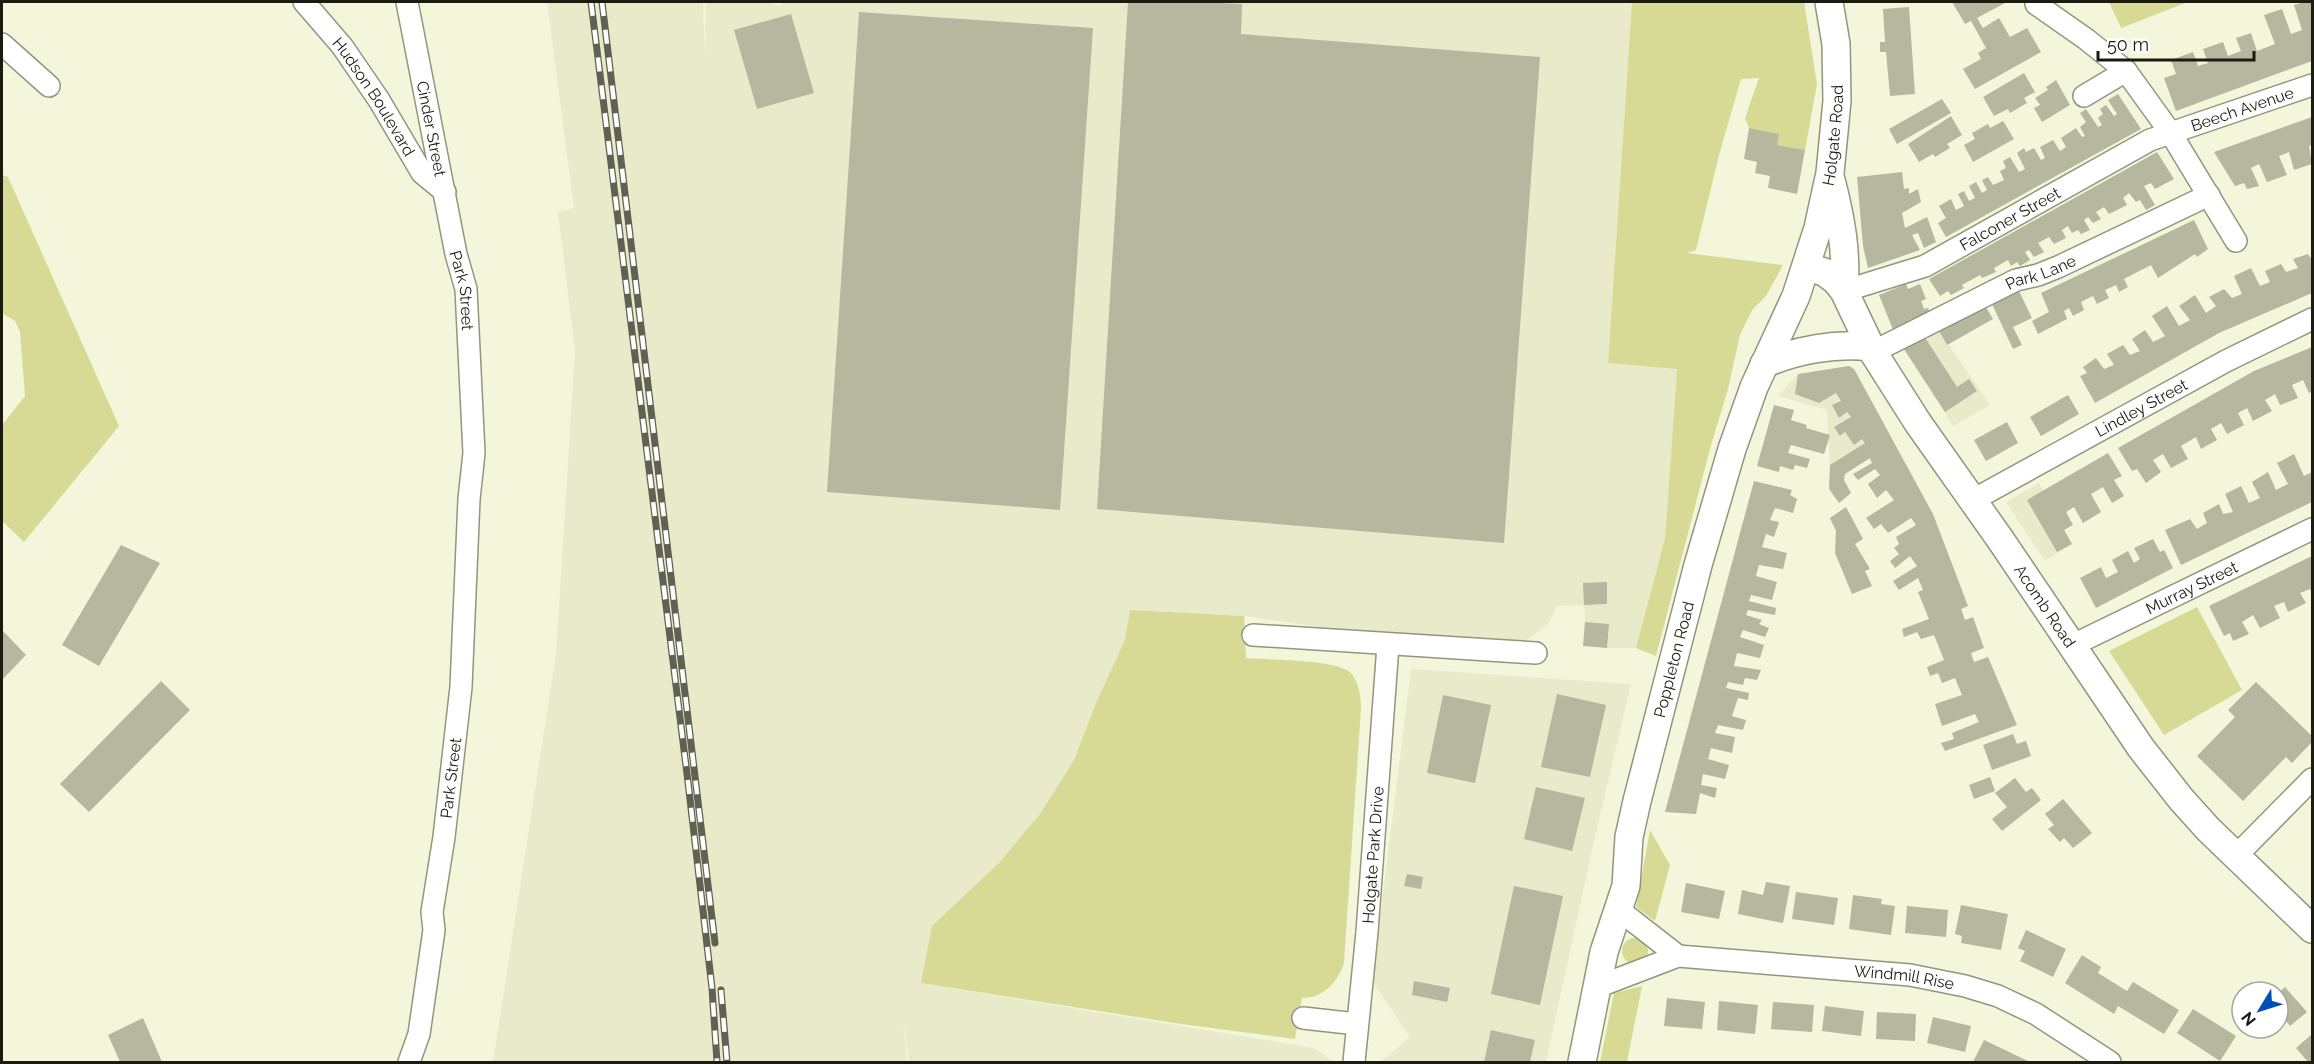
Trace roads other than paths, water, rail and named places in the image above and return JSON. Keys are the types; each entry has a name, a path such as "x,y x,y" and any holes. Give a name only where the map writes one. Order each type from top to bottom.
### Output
{"main road":[{"name":"Holgate Road","path":"1807,267 1830,173 1838,79 1836,44 1829,2"},
{"path":"1830,173 1843,230 1846,263 1844,291"},
{"name":"Acomb Road","path":"1807,267 1824,272 1844,291 1872,349 1918,423 1973,500 2117,714 2181,799 2313,929"},
{"name":"Poppleton Road","path":"1582,1062 1608,937 1626,886 1629,837 1637,801 1698,565 1732,449 1754,387 1807,267"},
{"path":"1764,364 1779,357 1841,346 1872,349"}],"street":[{"name":"Hudson Boulevard","path":"304,2 342,46 380,100 422,173 445,192"},
{"name":"Cinder Street","path":"407,2 456,254"},
{"path":"2036,4 2126,71 2170,132 2236,242"},
{"path":"2,44 49,86"},
{"path":"2084,96 2126,71"},
{"name":"Beech Avenue","path":"2170,132 2313,85"},
{"name":"Falconer Street","path":"1844,291 1925,266 2150,140 2170,132"},
{"name":"Park Lane","path":"1872,349 2016,280 2058,267 2209,195"},
{"name":"Park Street","path":"409,1062 409,1029 425,928 432,912 444,837 461,687 469,499 474,453 466,289 456,254"},
{"name":"Lindley Street","path":"1973,500 2243,352 2313,319"},
{"name":"Murray Street","path":"2071,646 2313,529"},
{"path":"1253,635 1536,653"},
{"name":"Holgate Park Drive","path":"1354,1062 1367,932 1388,645"},
{"path":"2237,855 2313,779"},
{"path":"1619,910 1678,956"},
{"name":"Windmill Rise","path":"1597,987 1678,956 1910,975 1965,986 1998,996 2036,1014 2110,1062"},
{"path":"1303,1018 1358,1024"}],"railway":[{"path":"591,2 688,782 712,988 717,1062"},
{"path":"602,2 715,943"},
{"path":"721,990 727,1062"}]}
